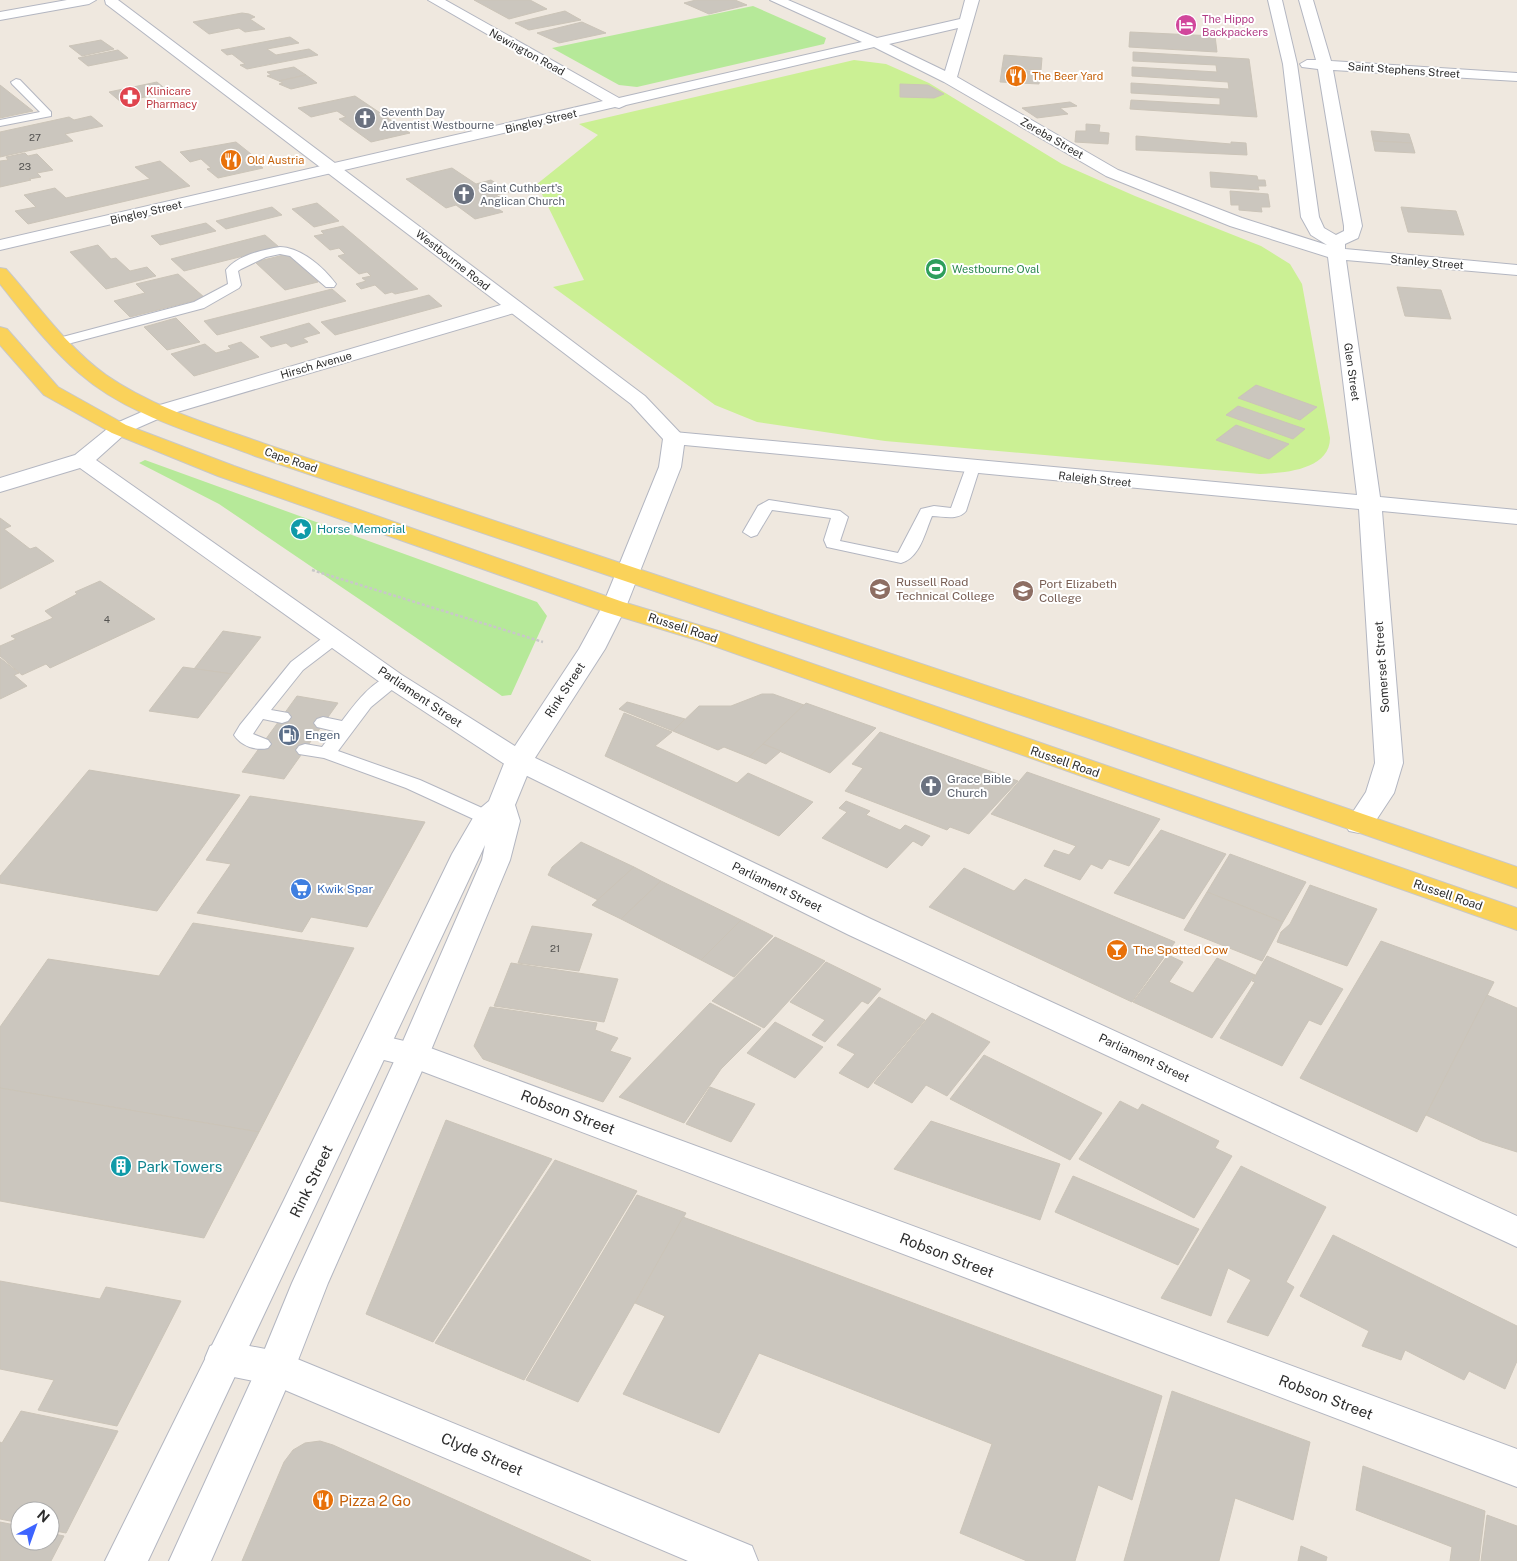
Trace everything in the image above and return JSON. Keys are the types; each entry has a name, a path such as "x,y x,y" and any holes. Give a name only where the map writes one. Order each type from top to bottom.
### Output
{"main road":[{"name":"Cape Road","path":"0,273 60,342 97,378 123,394 160,411 263,451 627,574"},
{"path":"0,333 51,391 119,429 226,471 614,607"},
{"path":"627,574 1101,733 1517,878"},
{"name":"Russell Road","path":"614,607 709,636 1517,919"}],"street":[{"path":"0,16 90,0 115,1"},
{"name":"Newington Road","path":"435,0 620,104"},
{"name":"Zereba Street","path":"777,0 876,43 948,79 1112,173 1136,184 1244,225 1336,248"},
{"path":"948,79 955,64 972,0"},
{"path":"1275,0 1290,64 1310,217 1317,230 1336,248 1352,234 1353,226 1325,66 1306,0"},
{"name":"Westbourne Road","path":"115,1 638,400 674,438"},
{"name":"Bingley Street","path":"0,245 620,104 965,22"},
{"name":"Saint Stephens Street","path":"1290,64 1517,77"},
{"name":"Stanley Street","path":"1336,248 1517,270"},
{"name":"Glen Street","path":"1336,248 1369,502"},
{"name":"Hirsch Avenue","path":"83,460 119,429 160,411 514,307"},
{"path":"627,574 670,467 674,438"},
{"name":"Raleigh Street","path":"674,438 1517,517"},
{"path":"0,485 83,460"},
{"name":"Parliament Street","path":"83,460 393,680 519,761 860,927 1517,1232"},
{"name":"Somerset Street","path":"1359,824 1380,793 1386,779 1389,763 1374,539 1369,502"},
{"name":"Rink Street","path":"126,1561 466,854 498,814 519,761 592,649 614,607 627,574"},
{"name":"Rink Street","path":"190,1561 276,1368 314,1274 413,1054 496,860 498,814"},
{"name":"Robson Street","path":"375,1046 413,1054 1517,1468"},
{"name":"Clyde Street","path":"224,1358 276,1368 737,1561"}],"lane":[{"path":"0,123 46,114 16,82"},
{"path":"60,342 207,302 235,285 232,270 237,265 252,258 277,252 294,253 330,284"},
{"path":"750,532 763,509 769,505 835,514 840,518 832,540 833,544 901,558 908,553 926,512 934,510 953,513 958,511 974,467"},
{"path":"262,744 252,742 243,735 258,713 297,666 334,638"},
{"path":"327,753 351,721 377,692 393,680"},
{"path":"258,713 282,717"},
{"path":"323,723 351,721"},
{"path":"305,750 327,753 498,814"}],"path":[{"path":"312,570 544,642"}],"green space":[{"path":"753,6 826,38 824,44 637,87 619,85 552,48"},
{"name":"Westbourne Oval","path":"854,60 886,64 929,83 1062,164 1135,196 1261,246 1290,264 1302,284 1330,438 1328,449 1322,457 1304,468 1260,474 885,441 757,422 715,405 553,287 584,280 537,184 598,135 579,124"},
{"path":"145,460 537,602 547,616 511,695 502,696 219,504 139,463"}],"building":[{"path":"474,0 530,0 547,9 509,19"},
{"path":"696,0 735,0 747,5 709,14 684,3"},
{"path":"565,11 581,20 529,30 515,23"},
{"path":"242,13 255,17 250,19 265,29 245,32 239,28 209,34 193,22"},
{"path":"582,22 606,33 559,43 537,33"},
{"path":"1130,32 1215,36 1217,52 1129,47"},
{"path":"290,37 299,43 267,49 276,55 309,49 318,55 247,69 240,65 245,64 232,54 227,55 221,50"},
{"path":"101,40 114,49 82,56 69,46"},
{"path":"118,50 128,58 88,66 78,58"},
{"path":"1133,52 1249,59 1257,117 1130,109 1131,100 1220,105 1220,98 1131,93 1131,83 1229,89 1228,82 1132,76 1132,67 1217,72 1216,65 1133,61"},
{"path":"1004,55 1042,58 1041,70 1002,68"},
{"path":"294,67 306,75 279,81 267,76 271,75 267,72"},
{"path":"1002,68 1040,72 1039,84 1000,82"},
{"path":"306,75 317,83 291,89 279,84 283,83 279,81"},
{"name":"Klinicare Pharmacy","path":"157,82 169,92 121,102 109,92"},
{"path":"900,84 928,85 944,94 934,98 900,97"},
{"path":"0,85 33,111 0,118"},
{"name":"Seventh Day Adventist Westbourne","path":"355,96 410,133 371,142 339,119 346,117 337,111 311,117 298,108"},
{"path":"1070,102 1077,106 1060,108 1068,114 1037,118 1022,108"},
{"path":"91,116 103,126 65,134 73,141 0,157 0,132 69,117 74,120"},
{"path":"1086,124 1100,125 1099,132 1109,133 1108,144 1075,142 1076,131 1086,131"},
{"path":"1371,131 1409,134 1412,143 1373,141"},
{"path":"1136,136 1231,144 1231,142 1246,143 1247,155 1136,150"},
{"path":"1373,141 1412,143 1415,153 1375,151"},
{"name":"Old Austria","path":"236,142 261,162 257,163 263,168 218,178 207,169 211,168 201,159 190,162 180,152"},
{"path":"25,153 28,156 37,154 53,170 37,173 41,177 0,187 0,161 8,160 6,157"},
{"path":"160,161 190,186 28,224 15,211 36,207 24,195 55,188 66,198 150,179 135,167"},
{"name":"Saint Cuthbert's Anglican Church","path":"452,168 476,184 491,180 509,192 496,195 506,201 492,205 503,212 475,219 456,205 446,208 406,179"},
{"path":"1210,172 1257,176 1258,180 1265,180 1266,186 1258,186 1259,190 1211,187"},
{"path":"1230,191 1268,194 1270,207 1261,207 1262,212 1239,210 1239,205 1231,205"},
{"path":"317,203 339,221 314,227 292,209"},
{"path":"272,207 282,215 226,229 216,221"},
{"path":"1401,207 1456,211 1464,235 1408,232"},
{"path":"206,223 216,231 160,245 151,236"},
{"path":"343,226 418,289 385,294 375,285 361,289 356,284 366,281 362,278 371,276 367,272 359,274 338,256 345,254 339,248 330,250 314,236 324,234 321,231"},
{"path":"265,235 279,247 184,271 171,259"},
{"path":"98,245 111,259 116,258 130,271 147,267 156,276 106,289 70,252"},
{"path":"288,254 318,282 285,290 255,262"},
{"path":"178,274 205,298 130,317 114,301 145,293 136,284"},
{"path":"1397,287 1441,290 1451,319 1405,316"},
{"path":"332,289 346,301 217,335 204,321"},
{"path":"429,295 442,306 335,335 321,322"},
{"path":"176,318 200,342 167,350 144,327"},
{"path":"309,323 320,333 303,338 308,342 291,347 286,343 271,347 260,337"},
{"path":"241,342 259,357 194,376 171,354 205,344 216,353 231,349 228,346"},
{"path":"1256,385 1317,407 1300,420 1238,398"},
{"path":"1238,406 1305,429 1293,439 1226,415"},
{"path":"1236,425 1289,444 1269,459 1216,440"},
{"path":"0,518 11,526 4,529 30,549 36,547 54,561 0,589"},
{"path":"100,581 155,619 50,668 46,664 22,675 0,656 0,646 16,639 11,636 53,618 45,611 77,594 75,592"},
{"path":"223,631 261,637 232,674 194,669"},
{"path":"0,658 19,673 14,675 27,686 0,699"},
{"path":"183,667 232,674 198,718 149,711"},
{"path":"762,694 773,694 804,705 749,757 724,747 718,750 673,731 699,706 731,706"},
{"path":"297,696 338,703 284,779 242,772"},
{"path":"627,702 685,719 673,731 619,709"},
{"path":"806,703 876,728 830,773 763,744"},
{"path":"624,713 672,732 655,746 737,783 748,773 813,802 779,836 605,756"},
{"name":"Grace Bible Church","path":"880,732 1018,781 969,834 950,827 947,830 845,791 863,768 852,764"},
{"path":"763,744 781,751 766,764 749,757"},
{"path":"89,770 240,795 157,911 0,883 0,876"},
{"path":"1027,772 1160,819 1129,866 1109,859 1102,869 1091,864 1080,880 1044,866 1054,850 1069,855 1076,846 991,814"},
{"name":"Kwik Spar","path":"250,796 425,822 367,927 311,917 302,932 197,913 231,864 206,860"},
{"path":"846,801 870,811 866,815 900,830 905,825 930,836 922,846 913,841 887,868 822,838 847,812 839,808"},
{"path":"1161,830 1226,854 1184,919 1114,893"},
{"path":"581,842 634,867 598,900 548,875 552,867"},
{"path":"1230,854 1306,882 1283,922 1207,892"},
{"path":"634,867 661,881 621,919 592,905"},
{"path":"964,868 1014,891 1025,879 1175,942 1132,1002 929,907"},
{"path":"661,881 741,920 701,960 621,919"},
{"path":"1310,885 1377,909 1347,966 1277,942 1281,932 1290,924"},
{"path":"1207,892 1283,922 1262,961 1184,930"},
{"path":"741,920 773,936 734,977 701,960"},
{"path":"193,923 354,948 259,1132 0,1088 0,1027 48,959 159,976"},
{"path":"532,926 592,934 579,971 518,963"},
{"path":"775,937 825,961 764,1028 712,1001"},
{"path":"1381,941 1494,982 1417,1132 1300,1078"},
{"path":"1168,955 1183,962 1169,982 1193,993 1217,958 1255,975 1212,1038 1133,1002"},
{"path":"1267,956 1343,989 1321,1025 1309,1020 1282,1066 1220,1038 1255,982 1252,981"},
{"path":"826,962 881,989 868,1004 862,1001 825,1042 812,1035 825,1020 790,1002"},
{"path":"511,963 618,979 604,1022 494,1006"},
{"path":"1487,995 1517,1008 1517,1152 1482,1141 1426,1115"},
{"path":"879,997 925,1020 868,1088 839,1073 855,1054 837,1045"},
{"path":"710,1003 761,1029 721,1069 684,1123 619,1097"},
{"path":"490,1007 597,1023 595,1030 618,1038 610,1051 631,1058 603,1102 483,1059 474,1046"},
{"path":"932,1013 990,1042 947,1096 926,1085 912,1103 874,1083"},
{"path":"775,1022 823,1047 795,1078 747,1053"},
{"path":"984,1055 1102,1113 1070,1160 950,1099"},
{"path":"710,1087 755,1104 731,1142 686,1124"},
{"name":"Park Towers","path":"0,1088 259,1132 204,1238 0,1201"},
{"path":"1120,1101 1138,1110 1142,1104 1219,1141 1215,1148 1232,1156 1194,1218 1079,1159"},
{"path":"446,1120 552,1159 433,1342 366,1314"},
{"path":"931,1121 1060,1164 1040,1220 894,1169"},
{"path":"555,1160 637,1191 524,1380 435,1343"},
{"path":"1241,1166 1326,1207 1286,1282 1294,1287 1268,1336 1227,1322 1251,1280 1228,1268 1211,1316 1161,1298"},
{"path":"1073,1176 1199,1229 1178,1265 1055,1212"},
{"path":"637,1195 686,1213 578,1402 526,1380"},
{"path":"683,1217 1162,1396 1132,1500 1098,1485 1075,1561 1027,1561 960,1533 992,1444 759,1353 719,1433 623,1394 665,1316 635,1303"},
{"path":"1333,1235 1517,1326 1517,1361 1505,1389 1469,1371 1464,1380 1405,1350 1401,1360 1362,1346 1369,1331 1300,1296"},
{"path":"0,1281 100,1299 106,1287 181,1301 117,1426 38,1410 54,1380 0,1369"},
{"path":"1172,1391 1310,1442 1293,1520 1235,1498 1219,1561 1124,1561"},
{"path":"21,1411 118,1431 66,1533 60,1532 60,1501 10,1501 10,1521 0,1519 0,1442 2,1443"},
{"path":"320,1441 333,1445 591,1561 242,1561 284,1462 293,1450 305,1443"},
{"path":"1363,1466 1485,1511 1479,1561 1450,1561 1452,1547 1356,1510"},
{"path":"1487,1515 1517,1526 1517,1561 1481,1561"},
{"path":"0,1522 10,1524 10,1551 56,1551 51,1561 0,1561"},
{"path":"60,1535 64,1536 60,1544"},
{"path":"1301,1546 1327,1557 1326,1561 1298,1561"}],"place":[{"name":"The Hippo Backpackers","path":"1186,25"},
{"name":"The Beer Yard","path":"1016,76"},
{"name":"Klinicare Pharmacy","path":"130,97"},
{"name":"Seventh Day Adventist Westbourne","path":"365,118"},
{"name":"Old Austria","path":"231,160"},
{"name":"Saint Cuthbert's Anglican Church","path":"464,194"},
{"name":"Westbourne Oval","path":"936,269"},
{"name":"Horse Memorial","path":"301,529"},
{"name":"Russell Road Technical College","path":"880,589"},
{"name":"Port Elizabeth College","path":"1023,591"},
{"name":"Engen","path":"289,735"},
{"name":"Grace Bible Church","path":"931,786"},
{"name":"Kwik Spar","path":"301,889"},
{"name":"The Spotted Cow","path":"1117,950"},
{"name":"Park Towers","path":"121,1166"},
{"name":"Pizza 2 Go","path":"323,1500"}]}
